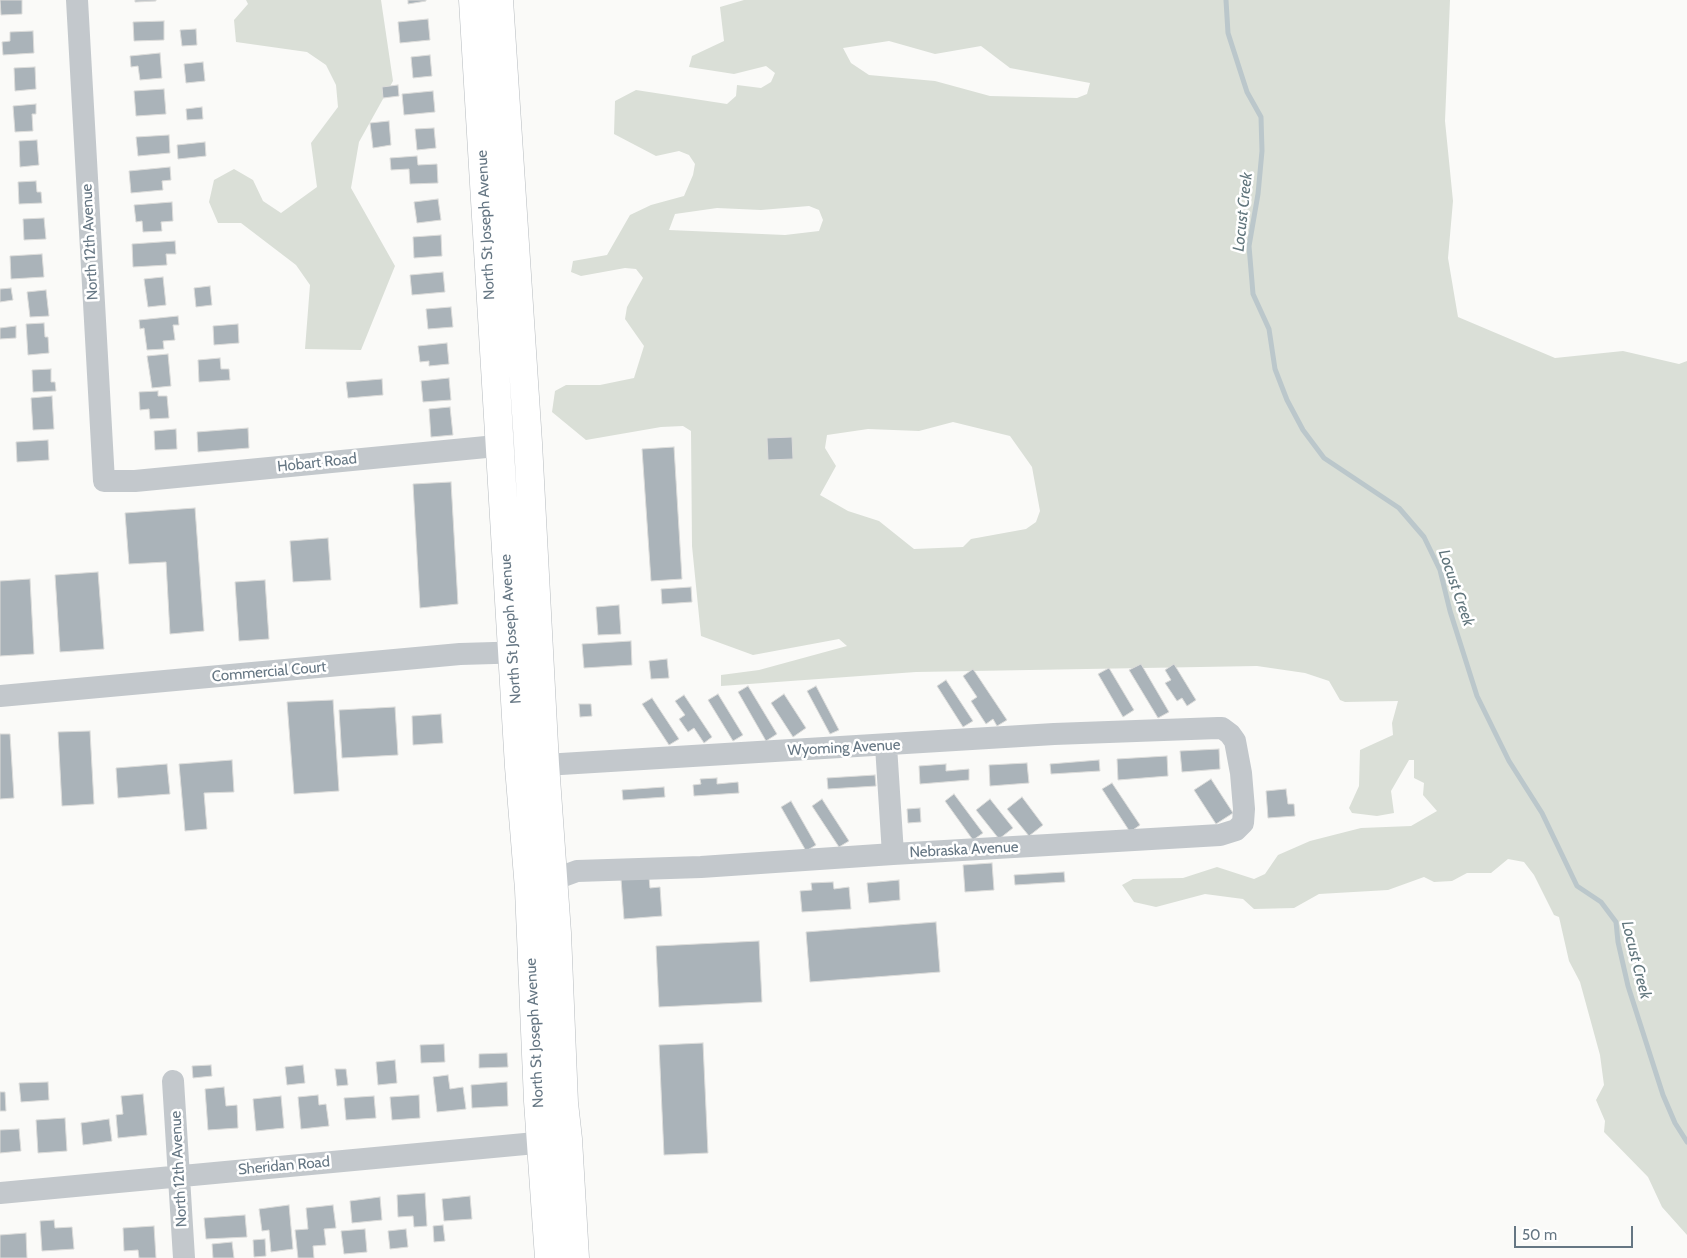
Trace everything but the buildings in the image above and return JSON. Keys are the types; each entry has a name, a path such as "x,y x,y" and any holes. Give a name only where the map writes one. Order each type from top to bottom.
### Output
{"main road":[{"name":"North St Joseph Avenue","path":"472,0 499,445 525,652 541,884 541,1143 549,1258"},
{"name":"North St Joseph Avenue","path":"499,0 528,443 525,652"},
{"name":"North St Joseph Avenue","path":"541,884 557,933 564,1103 575,1258"}],"street":[{"name":"North 12th Avenue","path":"77,0 104,481 106,481"},
{"name":"Hobart Road","path":"106,481 145,480 528,443"},
{"name":"Commercial Court","path":"0,696 460,654 525,652"},
{"name":"Nebraska Avenue","path":"541,884 577,872 701,867 1220,835 1236,830 1243,822 1244,809 1241,773 1235,741 1222,728 1169,729"},
{"name":"Wyoming Avenue","path":"532,766 886,746 1054,734 1169,729"},
{"path":"886,746 893,854"},
{"name":"North 12th Avenue","path":"173,1081 184,1258"},
{"name":"Sheridan Road","path":"0,1193 568,1139"}],"shaded area":[{"path":"246,0 381,0 393,81 359,142 351,188 395,266 361,350 305,349 310,285 296,265 241,223 218,223 209,202 214,180 234,169 253,180 263,201 281,213 317,187 311,143 338,107 336,85 326,65 307,52 236,42 234,20 248,4"},
{"path":"744,0 1450,0 1445,121 1453,201 1448,258 1458,317 1555,358 1623,351 1679,364 1687,361 1687,1235 1662,1207 1648,1177 1604,1132 1605,1121 1596,1100 1604,1085 1600,1055 1580,982 1569,961 1559,917 1554,915 1534,875 1524,862 1508,859 1491,873 1467,873 1452,881 1434,882 1424,877 1388,890 1319,894 1294,908 1254,909 1243,899 1205,894 1156,907 1134,902 1122,885 1133,879 1183,878 1217,867 1254,879 1265,874 1278,855 1310,841 1361,828 1411,826 1437,811 1423,795 1424,783 1414,778 1414,760 1409,760 1391,791 1394,813 1377,816 1352,813 1349,808 1359,786 1360,750 1393,735 1392,723 1398,701 1345,702 1340,700 1329,681 1305,673 1257,666 916,672 721,686 721,675 759,670 847,646 839,639 753,655 701,636 692,546 691,431 683,426 661,427 586,440 552,412 555,391 566,385 600,385 634,378 644,346 625,319 627,307 643,278 636,269 625,268 581,276 571,272 573,261 607,255 630,215 651,205 684,196 693,175 695,164 689,155 679,151 656,156 614,134 615,101 636,90 727,104 736,96 737,85 761,88 771,82 775,73 766,66 734,74 689,67 692,56 724,41 720,7","holes":["889,41 935,54 981,46 1010,68 1090,83 1087,94 1077,98 990,96 935,81 869,75 851,63 843,48","809,206 819,210 823,220 819,231 785,235 669,230 675,214 717,208 761,210","953,422 1010,436 1032,467 1040,511 1036,522 1026,529 971,539 963,547 914,549 879,521 848,511 820,495 836,466 825,448 827,435 868,429 919,431"]}],"waterway":[{"name":"Locust Creek","path":"1226,0 1228,33 1247,92 1261,117 1262,151 1258,194 1249,246 1253,294 1269,329 1275,369 1287,400 1303,430 1324,458 1399,508 1424,537 1440,570 1450,611 1477,696 1509,761 1542,813 1577,886 1601,902 1616,922 1618,942 1628,986 1663,1095 1675,1123 1687,1142"}]}
